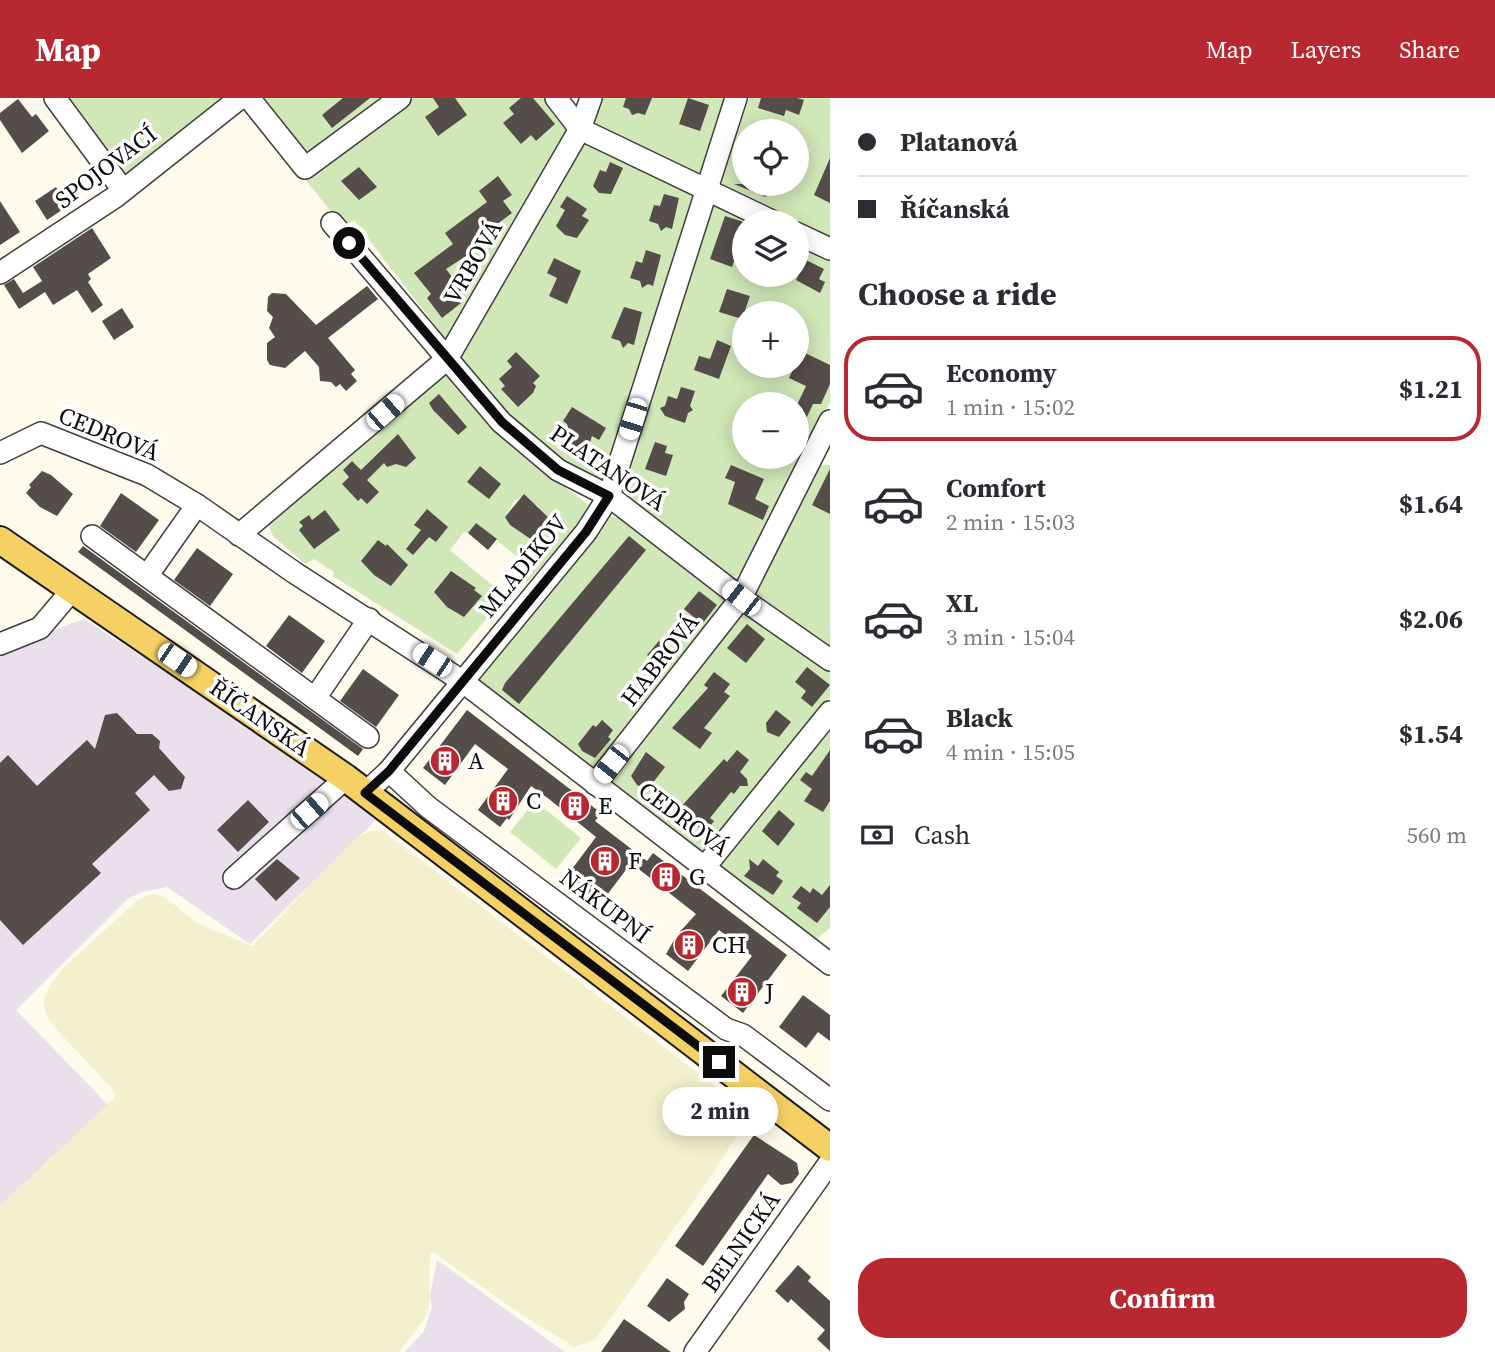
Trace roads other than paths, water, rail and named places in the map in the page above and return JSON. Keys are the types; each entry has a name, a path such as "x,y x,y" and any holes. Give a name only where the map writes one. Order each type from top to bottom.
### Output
{"main road":[{"name":"ŘÍČANSKÁ","path":"0,540 356,786 830,1148"}],"street":[{"path":"55,98 123,190"},
{"name":"SPOJOVACÍ","path":"0,273 123,190 240,98"},
{"path":"248,98 305,168 400,98"},
{"path":"556,98 580,129 749,210"},
{"name":"VRBOVÁ","path":"239,536 447,359 580,129 591,98"},
{"name":"MLADÍKOV","path":"356,786 389,771 586,532 609,496 736,98"},
{"name":"PLATANOVÁ","path":"332,223 502,422 520,438 558,470 609,496 741,598 830,660"},
{"path":"809,239 830,249"},
{"name":"HABROVÁ","path":"595,784 741,598 822,454 830,421"},
{"name":"CEDROVÁ","path":"0,453 41,433 147,475 197,505 239,536 462,681 704,868 826,953"},
{"path":"146,576 197,505"},
{"path":"92,536 368,737"},
{"path":"0,644 40,628 73,589"},
{"path":"315,698 369,619"},
{"path":"704,868 830,712"},
{"name":"NÁKUPNÍ","path":"389,771 428,807 726,1030 743,1035 830,1100"},
{"path":"234,877 356,786"},
{"name":"BELNICKÁ","path":"695,1352 830,1162"}],"place":[{"name":"A","path":"445,761"},
{"name":"C","path":"503,801"},
{"name":"E","path":"575,806"},
{"name":"F","path":"605,861"},
{"name":"G","path":"666,877"},
{"name":"CH","path":"689,945"},
{"name":"J","path":"742,992"}]}
